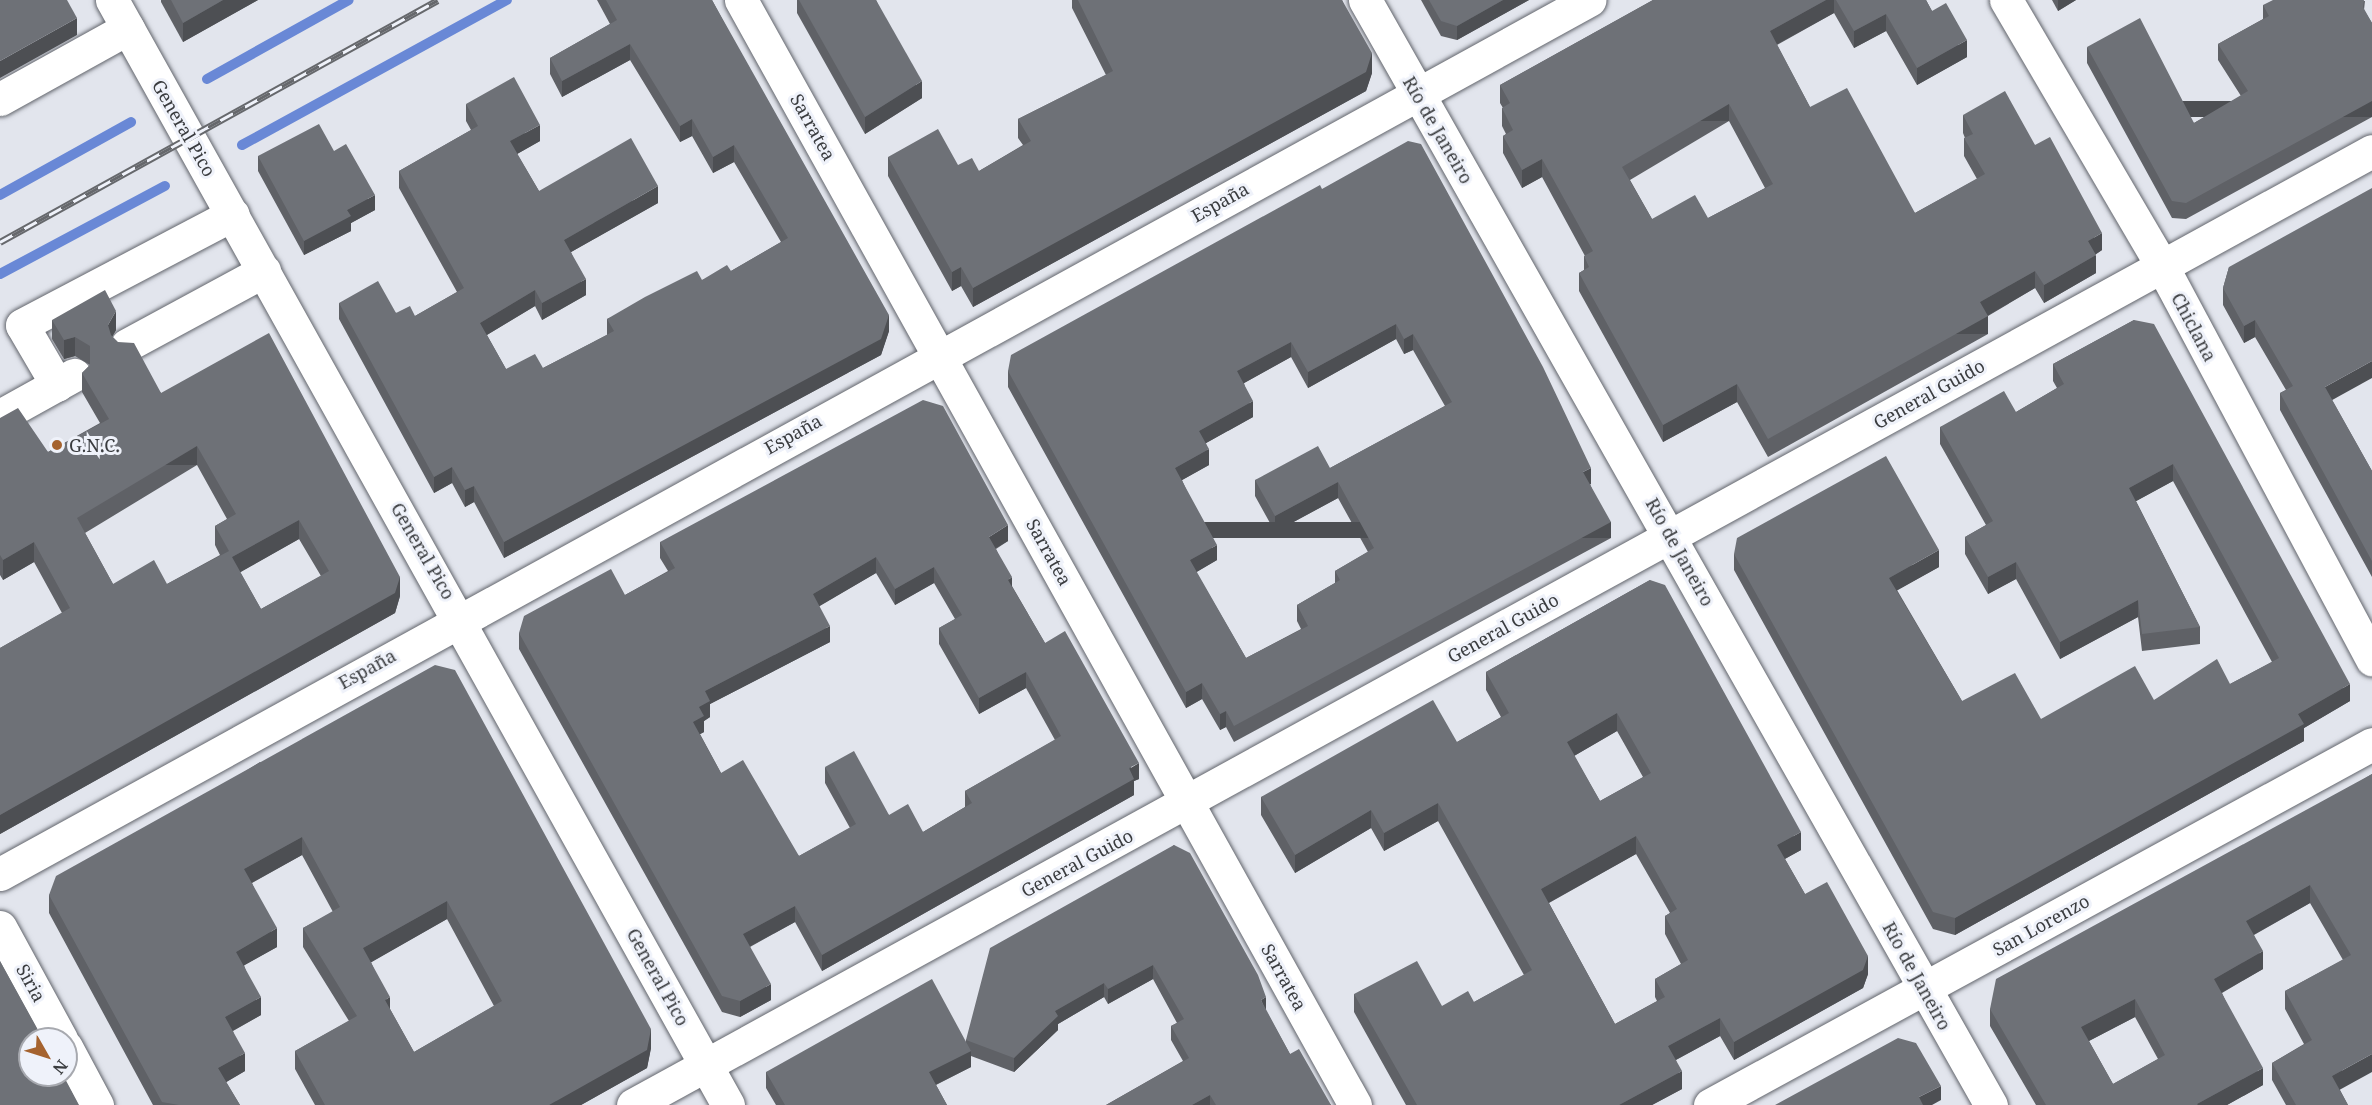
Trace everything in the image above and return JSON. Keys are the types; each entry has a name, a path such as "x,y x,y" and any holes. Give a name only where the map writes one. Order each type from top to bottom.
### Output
{"street":[{"name":"General Pico","path":"112,0 461,617 728,1105"},
{"name":"Sarratea","path":"741,0 940,354 1355,1105"},
{"name":"Río de Janeiro","path":"1365,0 1671,535 1991,1105"},
{"name":"España","path":"0,874 461,617 1589,0"},
{"name":"Chiclana","path":"2006,0 2162,266 2372,660"},
{"path":"0,99 128,28"},
{"name":"General Guido","path":"633,1105 2372,151"},
{"path":"0,416 65,380 22,325 233,214"},
{"path":"127,345 264,271"},
{"name":"San Lorenzo","path":"1710,1105 2372,744"},
{"name":"Siria","path":"0,927 54,1027"},
{"path":"78,1069 98,1105"}],"building":[{"path":"0,0 67,0 77,18 0,61"},
{"path":"171,0 223,0 183,23"},
{"path":"606,0 712,0 889,315 881,339 504,542 474,486 465,490 452,467 434,477 339,303 378,281 396,313 410,306 415,316 464,288 399,171 478,126 466,104 514,77 540,125 510,141 539,191 631,138 658,186 564,240 586,279 542,303 535,290 480,323 506,369 535,354 543,368 614,331 607,319 645,297 697,271 702,280 727,265 731,271 788,238 734,145 713,157 692,119 680,126 630,44 562,81 550,58 617,20"},
{"path":"799,0 876,0 922,81 865,117"},
{"path":"1078,0 1342,0 1372,53 1366,72 973,288 961,267 952,272 888,157 938,129 958,165 972,158 979,171 1031,141 1018,119 1113,71"},
{"path":"1429,0 1503,0 1457,26 1441,21"},
{"path":"1653,0 1826,0 1770,31 1810,107 1847,88 1915,213 1985,174 1964,138 1973,134 1963,115 2005,91 2035,145 2050,137 2102,233 2088,241 2096,255 2044,285 2035,271 1980,302 1988,316 1768,439 1737,384 1663,425 1579,273 1589,267 1584,256 1593,251 1542,159 1522,170 1503,136 1513,130 1502,108 1510,103 1500,85","holes":["1729,104 1773,184 1708,218 1695,195 1652,219 1622,167"]},
{"path":"1836,0 1926,0 1932,11 1946,3 1967,40 1917,68 1886,14 1854,31"},
{"path":"2273,0 2364,0 2363,7 2372,23 2372,101 2186,203 2172,201 2087,47 2140,18 2194,123 2248,91 2218,44 2269,16 2263,5"},
{"path":"319,124 334,151 346,144 375,195 347,210 351,216 304,241 258,156"},
{"path":"1408,141 1421,144 1543,367 1591,468 1583,472 1611,522 1234,726 1226,711 1220,714 1202,683 1186,692 1008,371 1011,355 1320,185 1322,189","holes":["1396,324 1404,339 1413,334 1452,402 1330,468 1318,446 1255,480 1275,516 1338,482 1374,548 1335,571 1340,580 1297,605 1308,626 1246,658 1190,560 1217,545 1175,468 1209,449 1199,431 1253,401 1237,371 1291,342 1308,372"]},
{"path":"2372,188 2372,361 2325,387 2372,471 2372,561 2280,393 2293,386 2255,320 2244,326 2223,288 2229,267"},
{"path":"105,290 116,311 108,325 111,335 118,342 134,343 161,393 269,333 400,577 395,593 0,815 0,648 70,608 34,542 3,560 0,555 0,418 18,408 48,452 109,419 82,373 90,365 90,346 75,337 64,340 52,320","holes":["197,446 236,514 215,526 229,551 167,584 154,560 113,584 77,518","299,520 329,571 261,609 232,557"]},
{"path":"2134,320 2154,324 2350,684 2298,714 2304,724 1955,918 1933,912 1734,554 1737,538 1886,456 1939,550 1889,578 1962,701 2015,673 2041,719 2135,666 2154,700 2217,659 2230,684 2279,658 2173,464 2129,488 2200,627 2142,634 2138,600 2060,642 2016,562 1988,577 1965,537 1993,521 1940,427 2004,391 2016,412 2064,384 2053,364"},
{"path":"923,400 943,406 1008,525 989,537 1012,577 1008,580 1045,643 1065,631 1139,763 1129,768 1134,779 822,955 795,906 743,934 771,984 740,1001 722,996 519,633 524,616 611,569 625,595 675,568 660,542","holes":["876,557 895,589 934,567 962,615 939,628 979,698 1026,672 1061,736 965,791 972,803 923,832 908,804 889,815 854,751 825,767 856,824 799,856 743,760 721,773 693,722 704,716 699,707 710,701 705,691 830,626 813,594"]},
{"path":"1650,580 1665,585 1801,832 1777,845 1805,894 1827,882 1868,956 1863,970 1734,1042 1720,1018 1668,1046 1682,1071 1619,1105 1417,1105 1354,994 1417,961 1442,1006 1468,991 1474,1002 1532,970 1438,803 1384,833 1371,810 1295,855 1261,797 1433,700 1457,742 1509,713 1486,672","holes":["1617,713 1651,773 1600,801 1567,742","1636,836 1677,909 1665,916 1688,960 1655,979 1665,997 1615,1024 1541,889"]},
{"path":"435,665 455,670 651,1029 647,1050 549,1105 325,1105 295,1051 357,1016 303,928 340,907 302,837 244,869 277,928 236,952 261,997 225,1017 245,1053 218,1068 240,1105 179,1105 162,1102 49,895 56,876","holes":["447,901 502,1001 414,1052 385,1000 390,997 363,948"]},
{"path":"2372,774 2372,1054 2332,1076 2348,1105 2296,1105 2272,1063 2312,1040 2285,991 2351,955 2310,885 2246,921 2263,951 2214,979 2263,1068 2198,1105 2046,1105 1990,1009 1996,979","holes":["2135,999 2165,1055 2113,1084 2081,1027"]},
{"path":"1174,845 1190,853 1258,975 1266,997 1261,1000 1290,1054 1299,1049 1331,1105 1216,1105 1210,1095 1192,1105 1106,1105 1189,1058 1171,1026 1184,1019 1153,965 1108,989 1104,983 1055,1011 1058,1016 1014,1058 966,1040 990,948"},
{"path":"0,961 36,1027 18,1027 18,1087 69,1087 79,1105 0,1105"},
{"path":"932,979 971,1051 929,1072 947,1105 785,1105 766,1072"},
{"path":"1898,1038 1916,1043 1941,1086 1919,1097 1923,1105 1775,1105"}],"waterway":[{"path":"207,79 349,0"},
{"path":"242,145 507,0"},
{"path":"0,195 131,122"},
{"path":"0,274 165,186"}],"railway":[{"path":"0,242 438,0"}],"place":[{"name":"G.N.C.","path":"57,445"}]}
